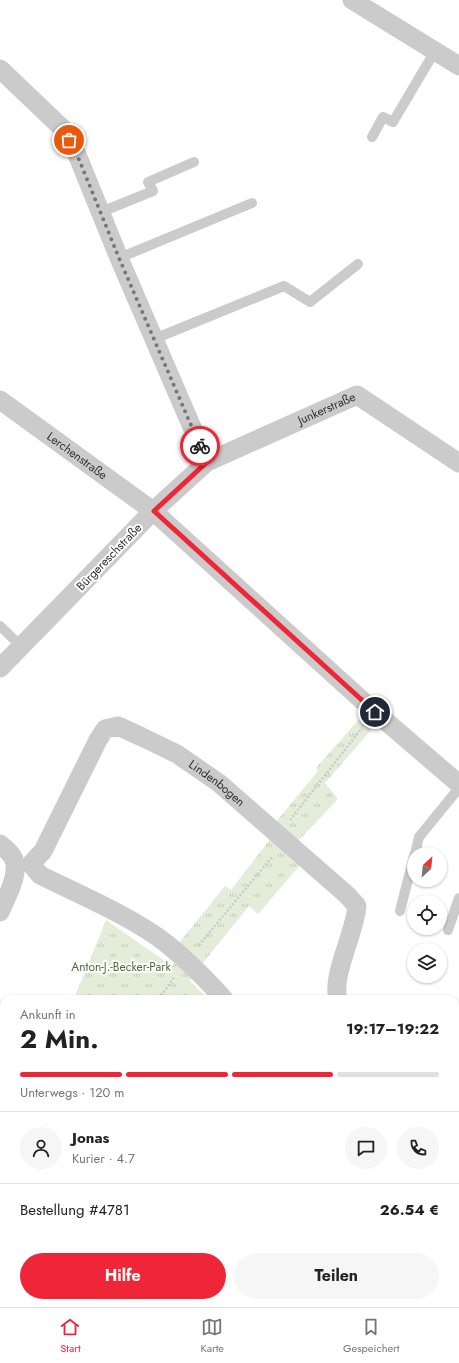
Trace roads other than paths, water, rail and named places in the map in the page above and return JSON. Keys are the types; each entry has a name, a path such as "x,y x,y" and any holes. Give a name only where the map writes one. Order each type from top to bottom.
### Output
{"street":[{"path":"352,0 459,66"},
{"path":"0,69 62,128 76,152 119,258 207,462"},
{"name":"Junkerstraße","path":"207,462 357,395 459,463"},
{"name":"Lerchenstraße","path":"0,400 154,511 375,712 459,784"},
{"name":"Bürgereschstraße","path":"0,668 154,511 207,462"},
{"name":"Lindenbogen","path":"23,864 43,851 98,740 105,729 118,726 177,754 219,783 348,895 357,906 356,918 337,983 338,995"},
{"path":"0,844 23,864 40,875 139,925 166,943 202,975 220,995"},
{"path":"0,912 11,886 23,864"}],"lane":[{"path":"372,137 383,117 393,122 435,51"},
{"path":"101,212 153,191 148,182 194,162"},
{"path":"119,258 252,203"},
{"path":"154,339 284,286 310,302 358,264"},
{"path":"0,626 21,646"},
{"path":"416,847 419,837 459,788"},
{"path":"400,911 407,883"},
{"path":"448,930 459,898"}],"park label":[{"name":"Anton-J.-Becker-Park","path":"121,967"}]}
